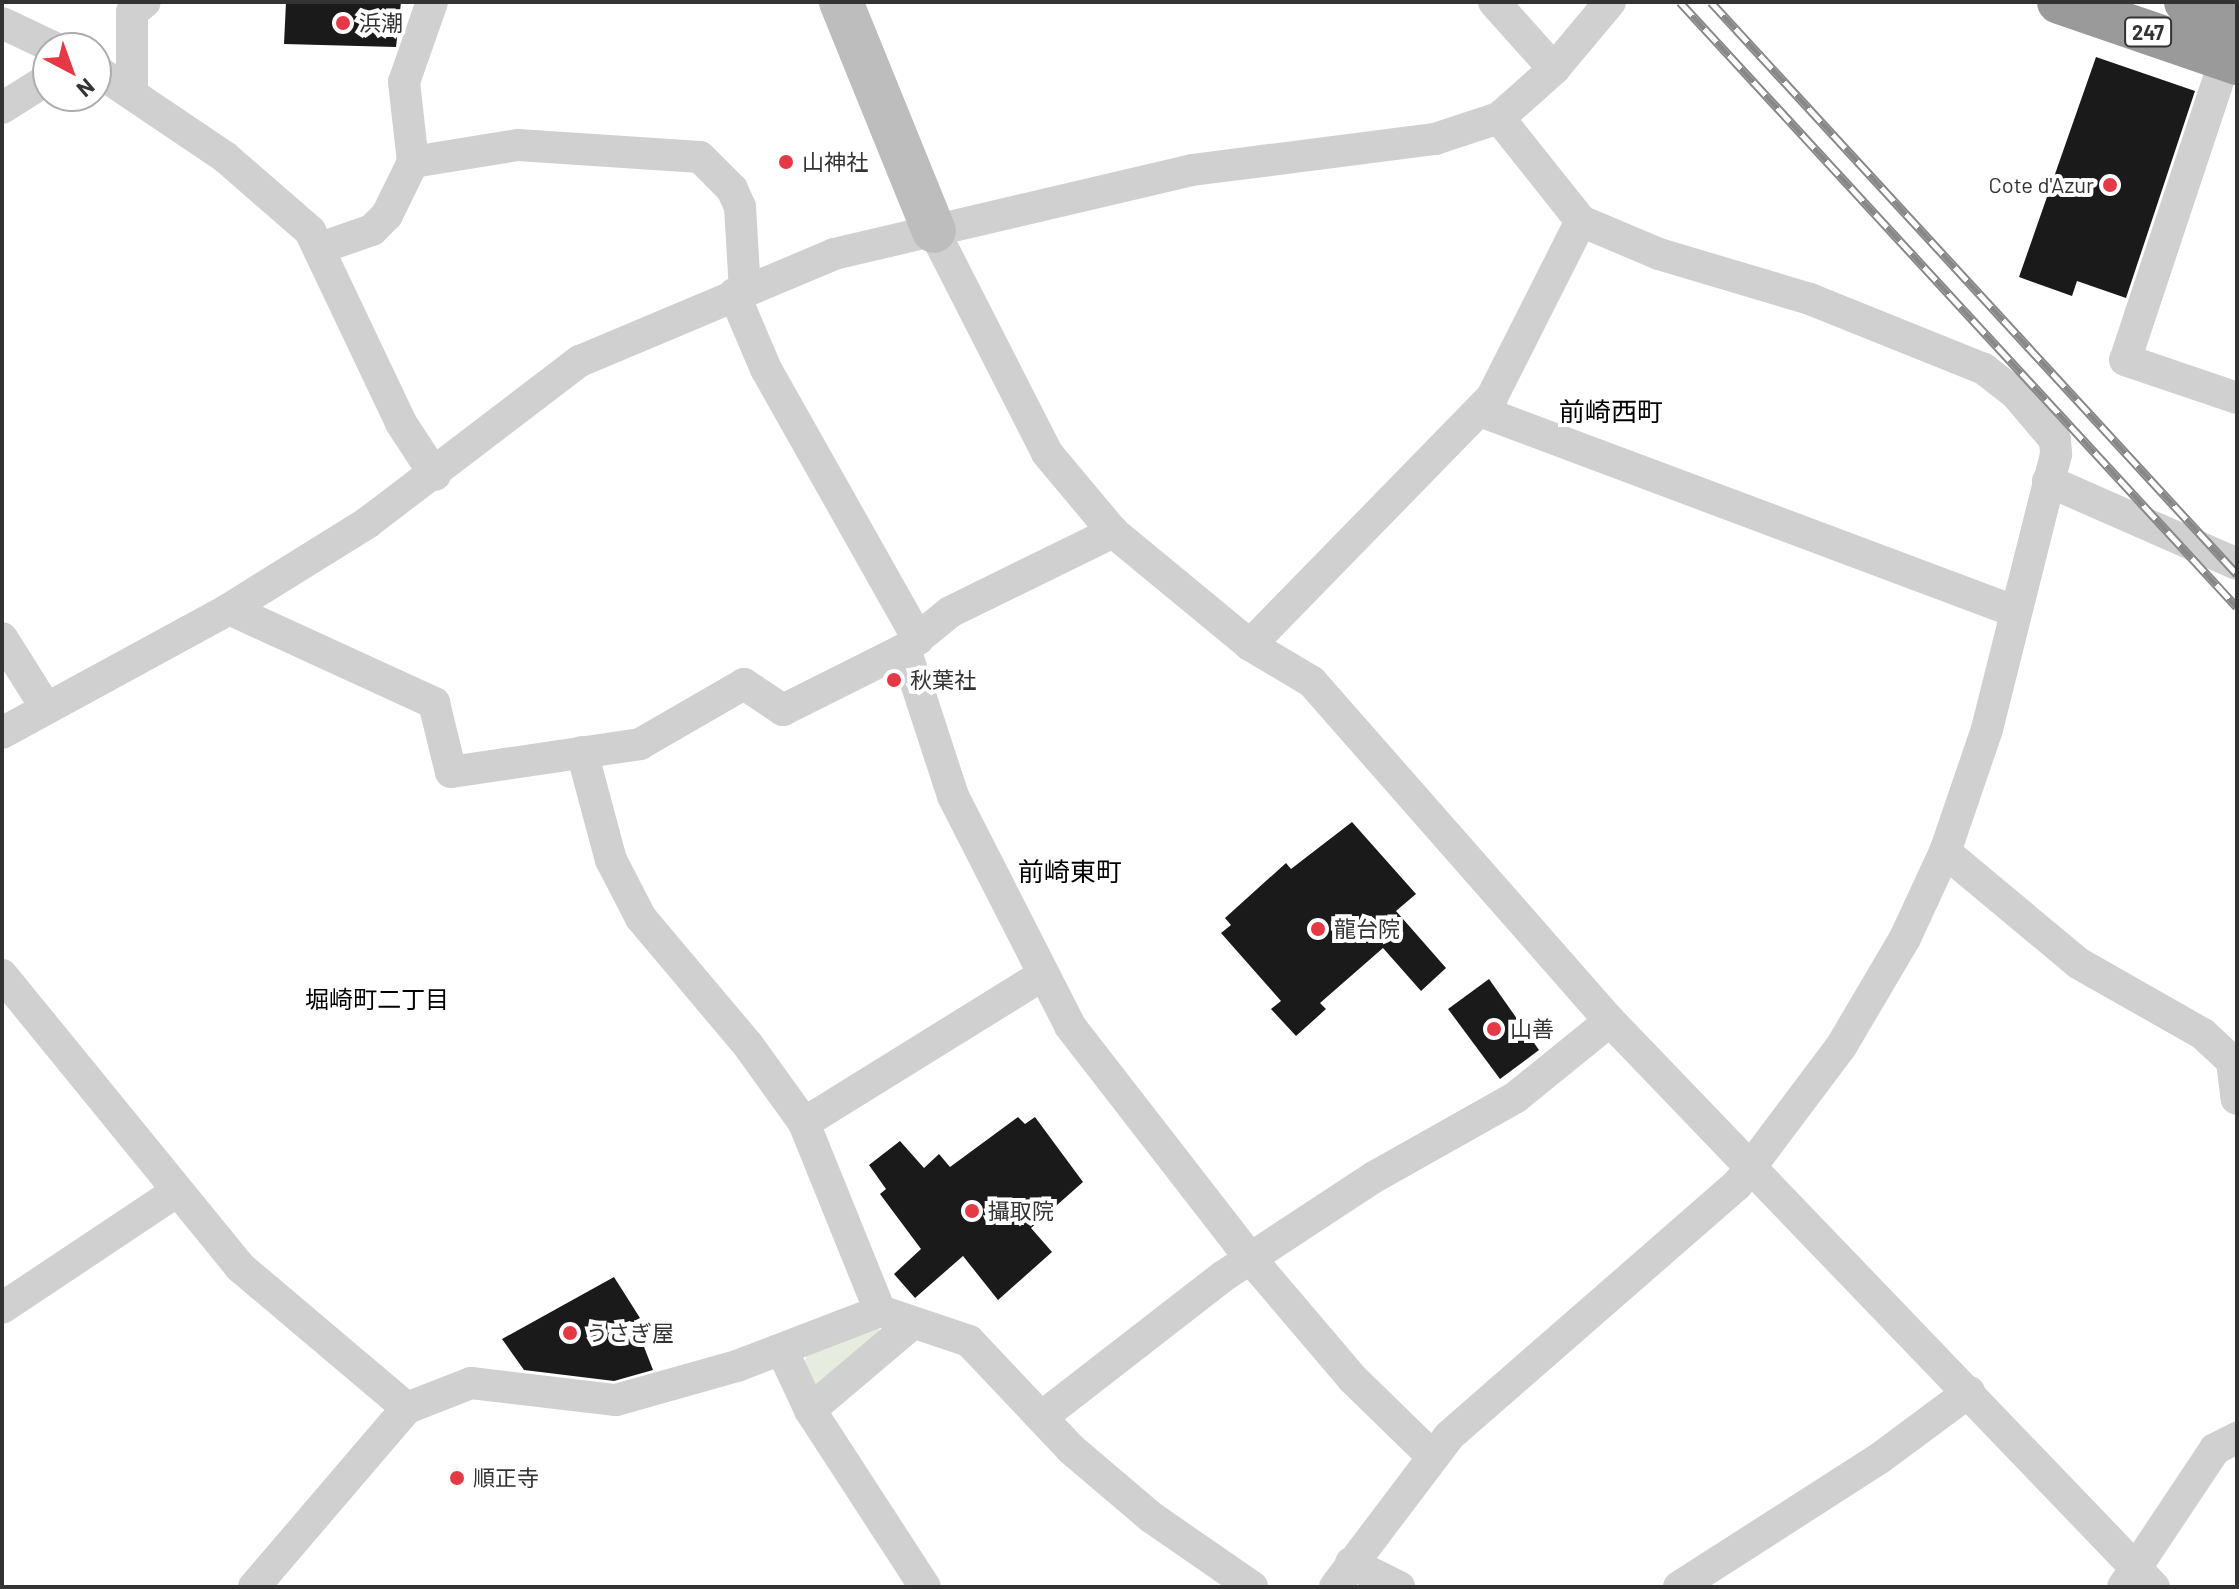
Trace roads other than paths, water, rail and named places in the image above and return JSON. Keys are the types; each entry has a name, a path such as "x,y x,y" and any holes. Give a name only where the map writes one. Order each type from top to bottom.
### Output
{"highway":[{"name":"247","path":"2059,2 2234,41"},
{"name":"247","path":"2186,2 2234,41"}],"street":[{"path":"132,90 132,12 145,2"},
{"path":"320,248 372,230 387,215 413,162 404,82 432,2"},
{"path":"841,2 934,231 1047,453 1113,532 1250,645 1312,682 1610,1021 1969,1392 2138,1582 2215,1449 2237,1438"},
{"path":"1494,2 1554,69"},
{"path":"2,733 229,609 435,475 580,361 834,254 1192,170 1435,139 1499,118 1554,69 1610,2"},
{"path":"2,23 32,37"},
{"path":"2234,41 2125,360 2237,398"},
{"path":"112,79 225,157 310,231 401,423 435,475"},
{"path":"2,108 32,89"},
{"path":"1399,1587 1343,1575 1432,1456 1737,1185 1842,1045 1905,938 1945,852 1987,729 2048,481 2055,440 2016,394 1984,369 1810,299 1659,254 1581,221 1499,118"},
{"path":"413,162 518,145 700,157 732,189 740,207 739,292 766,369 912,644 953,796 1041,976 1070,1026 1250,1258 1353,1379 1432,1456"},
{"path":"1250,645 1480,411 1560,274 1581,221"},
{"path":"1480,411 2014,611"},
{"path":"2048,481 2237,564"},
{"path":"229,609 434,703 451,772 640,744 744,684 783,710 912,644 950,612 1113,532"},
{"path":"2,638 46,708"},
{"path":"582,752 611,860 641,918 748,1045 804,1123 880,1311"},
{"path":"1945,852 2078,963 2203,1034 2232,1061 2237,1099"},
{"path":"2,975 176,1192 268,1294 407,1408"},
{"path":"804,1123 1041,976"},
{"path":"1043,1416 1250,1258 1376,1176 1516,1097 1610,1021"},
{"path":"2,1308 176,1192"},
{"path":"254,1587 407,1408 471,1383 616,1400 782,1350 880,1311 969,1341 1071,1449 1151,1517 1252,1587"},
{"path":"810,1410 913,1323"},
{"path":"782,1350 810,1410 925,1587"},
{"path":"1679,1587 1880,1458 1969,1392"}],"railway":[{"path":"1680,2 2237,607"},
{"path":"1711,2 2237,574"}],"place":[{"name":"浜潮","path":"343,23"},
{"name":"山神社","path":"786,162"},
{"name":"Cote d'Azur","path":"2110,185"},
{"name":"秋葉社","path":"894,680"},
{"name":"龍台院","path":"1318,929"},
{"name":"山善","path":"1494,1029"},
{"name":"攝取院","path":"972,1211"},
{"name":"うさぎ屋","path":"570,1333"},
{"name":"順正寺","path":"457,1478"}],"district":[{"name":"前崎西町","path":"1611,411"},
{"name":"前崎東町","path":"1070,871"},
{"name":"堀崎町二丁目","path":"377,999"}]}
